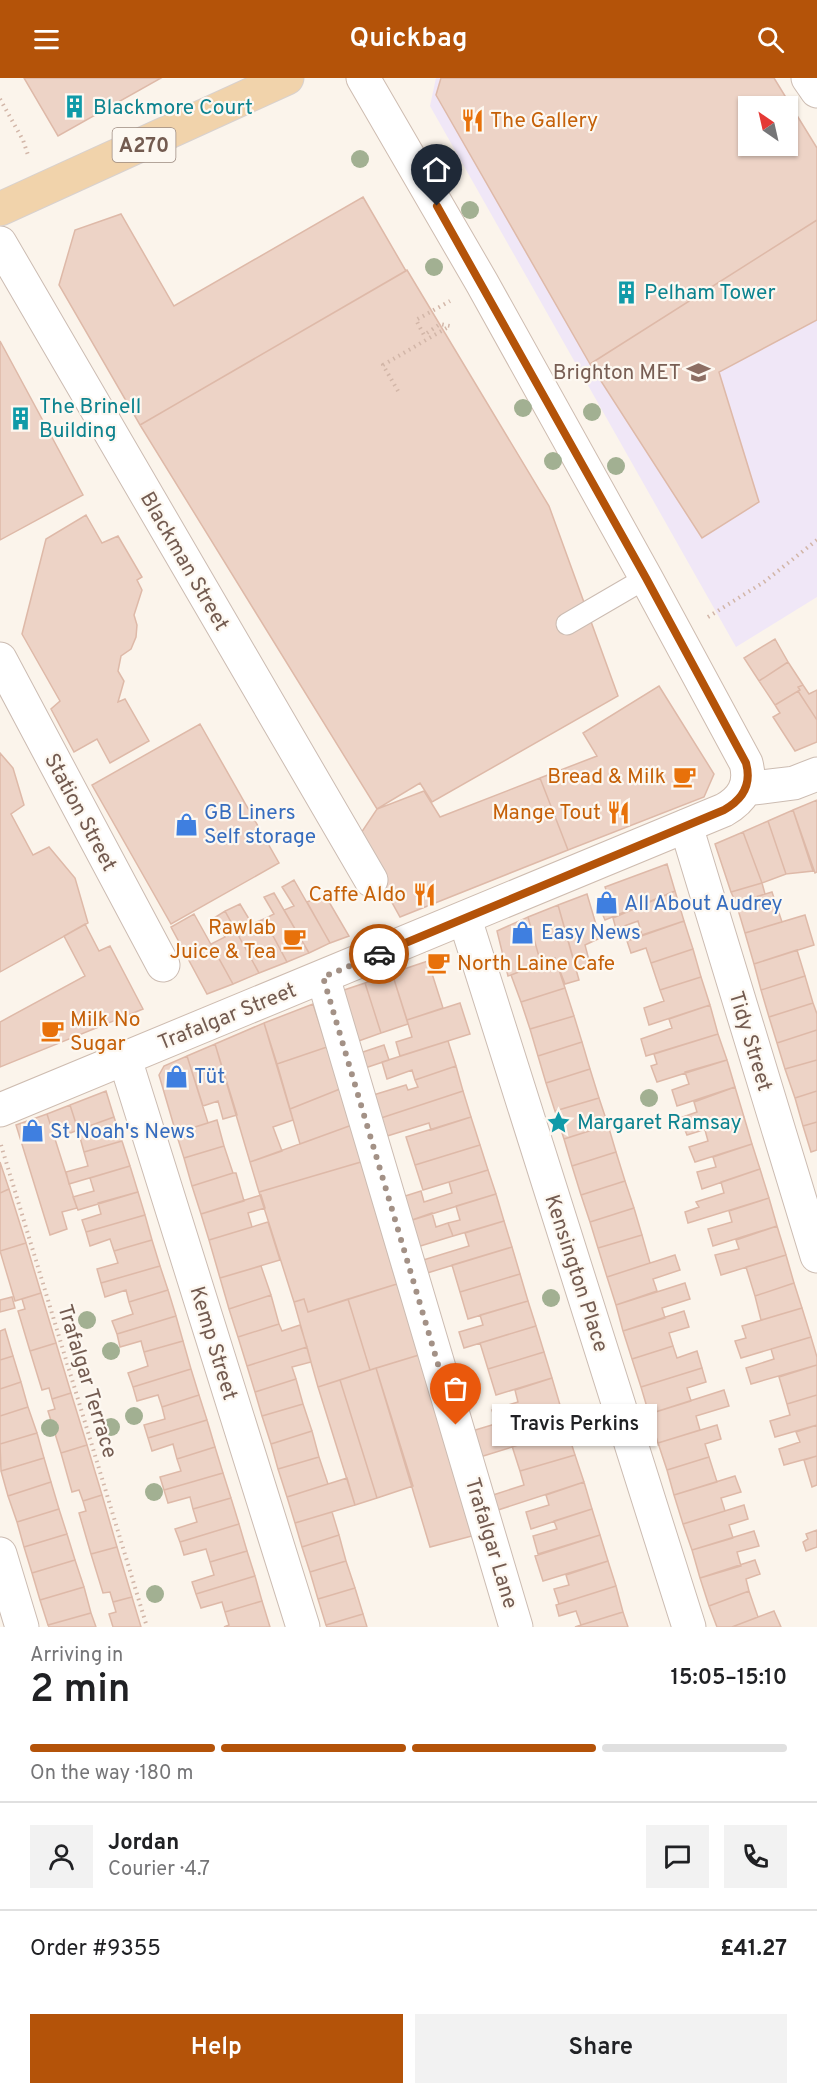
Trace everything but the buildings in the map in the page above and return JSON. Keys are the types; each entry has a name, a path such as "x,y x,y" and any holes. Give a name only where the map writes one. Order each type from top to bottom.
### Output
{"main road":[{"name":"A270","path":"0,209 287,78"}],"street":[{"path":"363,78 482,283 746,763 748,775 746,789 794,783 817,774"},
{"path":"808,78 817,91"},
{"name":"Blackman Street","path":"0,243 371,880"},
{"name":"Station Street","path":"0,659 163,965"},
{"name":"Trafalgar Street","path":"0,1110 686,826 731,806 737,802 746,789"},
{"name":"Tidy Street","path":"686,826 817,1256"},
{"name":"Kensington Place","path":"465,919 689,1627"},
{"name":"Trafalgar Lane","path":"323,977 516,1627"},
{"name":"Kemp Street","path":"125,1059 303,1627"},
{"path":"0,1554 22,1627"}],"lane":[{"path":"567,624 646,578"}],"path":[{"path":"0,99 23,140 39,193"},
{"path":"398,391 384,365 450,326 440,324 424,334 416,320 440,307"},
{"path":"677,637 764,582 817,540"},
{"name":"Trafalgar Terrace","path":"0,1143 147,1627"}],"shaded area":[{"name":"Brighton MET","path":"436,78 775,78 786,96 738,96 738,156 798,156 798,116 817,148 817,597 736,647 430,106"}],"way so far":[{"path":"379,954 323,977 456,1425"}],"place":[{"name":"Blackmore Court","path":"75,107"},
{"name":"The Gallery","path":"472,120"},
{"name":"Pelham Tower","path":"626,292"},
{"name":"Brighton MET","path":"699,372"},
{"name":"The Brinell Building","path":"21,418"},
{"name":"Bread & Milk","path":"684,776"},
{"name":"Mange Tout","path":"619,812"},
{"name":"GB Liners Self storage","path":"186,824"},
{"name":"Caffe Aldo","path":"424,894"},
{"name":"All About Audrey","path":"606,903"},
{"name":"Easy News","path":"523,932"},
{"name":"Rawlab Juice & Tea","path":"294,939"},
{"name":"North Laine Cafe","path":"439,963"},
{"name":"Milk No Sugar","path":"52,1031"},
{"name":"Tüt","path":"176,1076"},
{"name":"Margaret Ramsay","path":"559,1122"},
{"name":"St Noah's News","path":"32,1131"},
{"name":"Travis Perkins","path":"456,1425"}],"route":[{"path":"379,954 724,810 737,802 742,795 746,789 748,775 746,763 646,578 437,206"}]}
